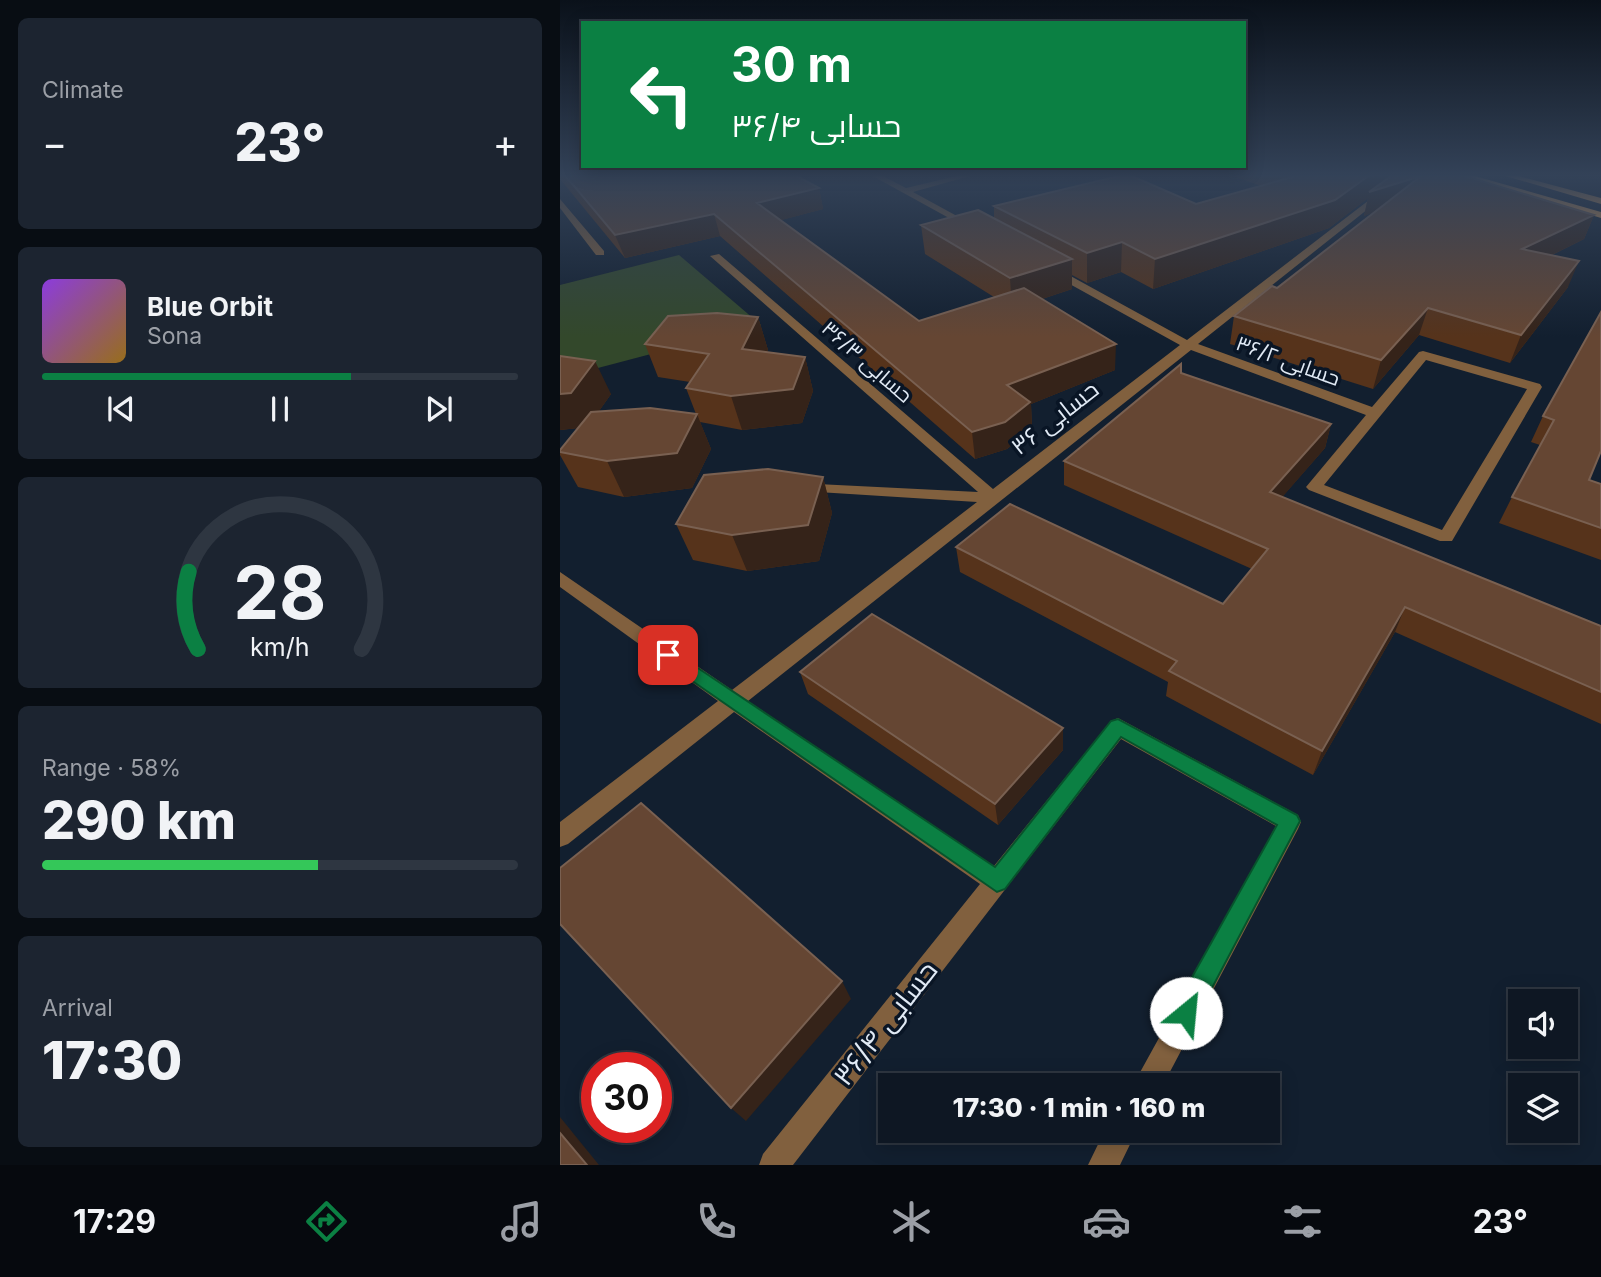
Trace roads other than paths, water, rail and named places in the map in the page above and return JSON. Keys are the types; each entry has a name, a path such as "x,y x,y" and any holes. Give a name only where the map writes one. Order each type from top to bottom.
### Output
{"street":[{"path":"581,228 600,253"},
{"path":"974,228 984,234"},
{"name":"حسابی ۳۶","path":"560,836 1338,228"},
{"name":"حسابی ۳۶/۳","path":"715,256 995,498"},
{"name":"حسابی ۳۶/۲","path":"1044,266 1188,345 1375,413"},
{"path":"1423,355 1535,387 1446,537 1314,487 1375,413 1423,355"},
{"path":"781,485 995,498"},
{"path":"560,578 733,701 997,882"},
{"name":"حسابی ۳۶/۴","path":"774,1165 1118,727 1290,821 1154,1073"},
{"path":"1103,1165 1115,1143"}]}
